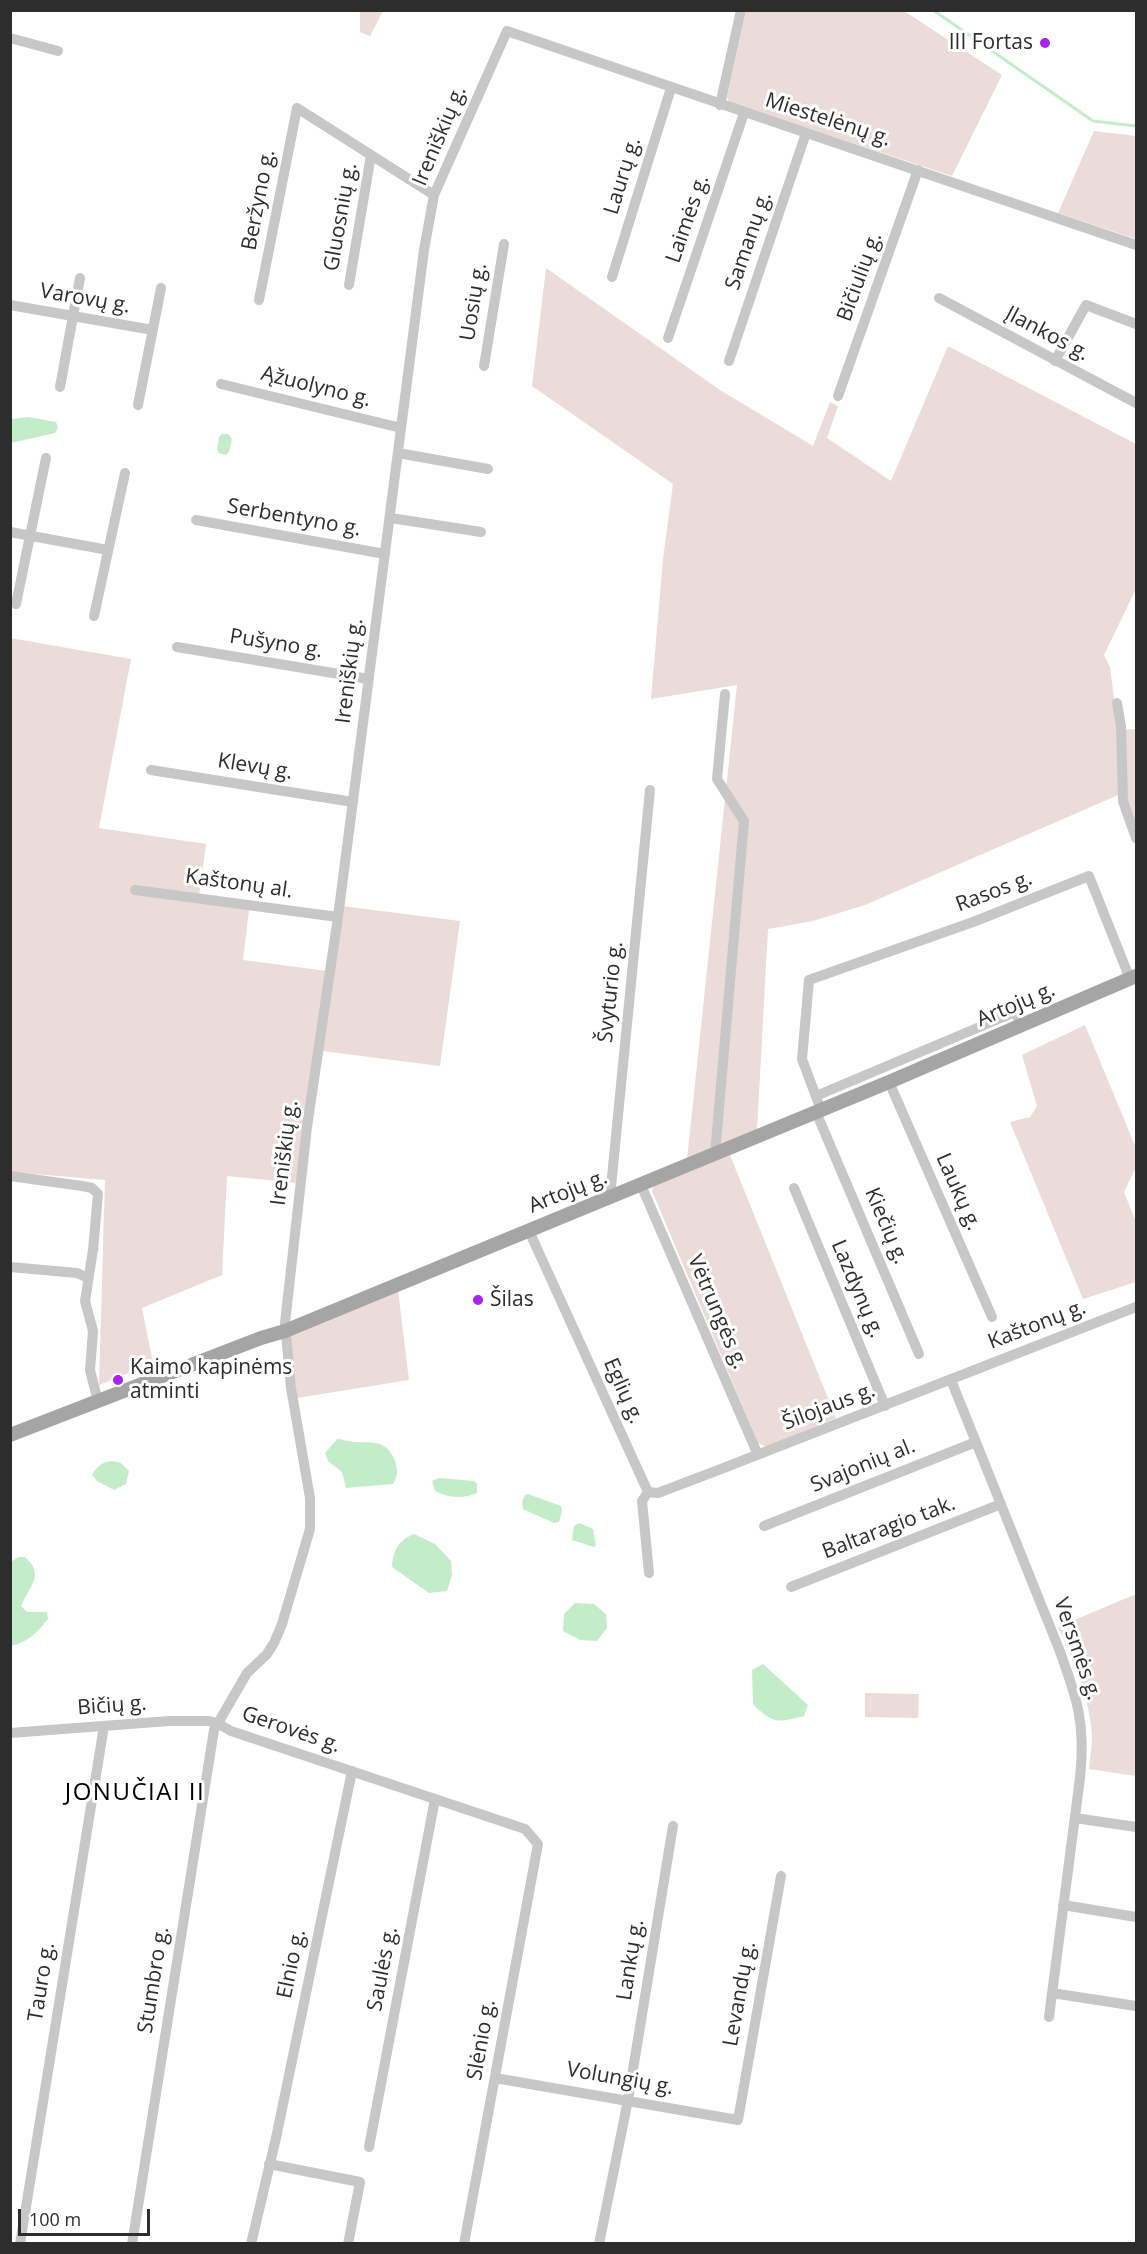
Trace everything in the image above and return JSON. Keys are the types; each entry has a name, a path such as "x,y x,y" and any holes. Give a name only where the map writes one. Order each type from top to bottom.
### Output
{"main road":[{"name":"Artojų g.","path":"10,1435 261,1338 285,1331 889,1082 1133,977"}],"street":[{"path":"720,105 741,10"},
{"name":"Miestelėnų g.","path":"507,31 1137,246"},
{"name":"Ireniškių g.","path":"285,1331 307,1127 339,917 424,250 434,195 507,31"},
{"path":"10,38 58,51"},
{"name":"Laurų g.","path":"612,277 671,88"},
{"name":"Beržyno g.","path":"259,300 297,108 371,155"},
{"name":"Laimės g.","path":"668,338 744,113"},
{"name":"Samanų g.","path":"729,361 806,133"},
{"path":"371,155 434,195"},
{"name":"Gluosnių g.","path":"349,285 371,155"},
{"name":"Bičiulių g.","path":"838,396 918,170"},
{"name":"Uosių g.","path":"484,366 504,244"},
{"path":"60,387 80,278"},
{"path":"138,405 161,288"},
{"name":"Įlankos g.","path":"939,298 1137,403"},
{"name":"Varovų g.","path":"10,305 153,330"},
{"path":"1055,361 1086,305 1137,324"},
{"name":"Ąžuolyno g.","path":"221,384 401,428"},
{"path":"398,453 488,469"},
{"path":"16,604 46,458"},
{"path":"94,615 125,473"},
{"path":"391,518 481,532"},
{"name":"Serbentyno g.","path":"196,520 385,554"},
{"path":"10,532 108,550"},
{"name":"Pušyno g.","path":"177,647 369,679"},
{"path":"715,1154 744,821 717,779 725,694"},
{"path":"1117,703 1121,726 1122,801 1137,838"},
{"name":"Klevų g.","path":"151,770 353,802"},
{"name":"Švyturio g.","path":"610,1197 650,790"},
{"name":"Rasos g.","path":"809,980 973,922 1089,876 1133,977"},
{"name":"Kaštonų al.","path":"135,890 339,917"},
{"name":"Kiečių g.","path":"809,980 802,1059 816,1096 819,1111 919,1354"},
{"path":"816,1096 1015,1012 1022,1025"},
{"name":"Laukų g.","path":"889,1082 992,1317"},
{"path":"10,1176 92,1188 98,1194 85,1301 93,1331 90,1370 98,1402"},
{"name":"Vėtrungės g.","path":"641,1185 758,1455"},
{"name":"Lazdynų g.","path":"794,1188 885,1406"},
{"name":"Eglių g.","path":"529,1231 648,1492"},
{"path":"10,1266 77,1273 88,1278"},
{"name":"Kaštonų g.","path":"951,1380 1137,1307"},
{"name":"Gerovės g.","path":"285,1331 291,1388 310,1498 310,1529 282,1624 274,1643 267,1654 247,1673 217,1723 231,1731 525,1829 538,1844"},
{"name":"Šilojaus g.","path":"648,1492 658,1493 951,1380"},
{"name":"Versmės g.","path":"951,1380 1074,1691 1082,1728 1083,1750 1048,2017"},
{"name":"Svajonių al.","path":"764,1526 976,1442"},
{"path":"648,1492 642,1501 649,1573"},
{"name":"Baltaragio tak.","path":"791,1587 1001,1504"},
{"name":"Bičių g.","path":"10,1733 169,1721 217,1723"},
{"name":"Stumbro g.","path":"132,2244 210,1749 217,1723"},
{"name":"Tauro g.","path":"20,2244 104,1726"},
{"name":"Elnio g.","path":"251,2244 352,1771"},
{"name":"Saulės g.","path":"369,2147 435,1799"},
{"path":"1075,1818 1137,1827"},
{"name":"Lankų g.","path":"599,2244 628,2100 673,1826"},
{"name":"Slėnio g.","path":"464,2244 538,1844"},
{"name":"Levandų g.","path":"738,2120 781,1876"},
{"path":"1063,1905 1137,1917"},
{"path":"1052,1993 1137,2006"},
{"name":"Volungių g.","path":"495,2078 738,2120"},
{"path":"269,2164 360,2182 348,2244"}],"shaded area":[{"path":"360,11 383,11 370,36 360,32"},
{"path":"746,11 904,11 1002,75 952,176 729,102 727,97"},
{"path":"1094,131 1136,136 1136,239 1058,213"},
{"path":"546,268 720,390 813,446 830,402 838,406 827,438 891,481 948,346 1136,444 1136,589 1104,655 1110,667 1118,730 1136,729 1136,826 1123,793 865,905 813,921 768,929 757,1130 687,1160 737,685 651,699 663,559 673,484 532,386"},
{"path":"29,417 56,422 58,428 55,433 11,443 11,419"},
{"path":"222,434 228,434 232,439 226,455 219,453 217,449 219,437"},
{"path":"10,638 131,659 99,828 206,844 198,903 249,910 243,960 327,971 296,1183 227,1176 222,1275 142,1308 153,1363 99,1385 105,1180 11,1172"},
{"path":"342,906 460,921 440,1066 322,1051"},
{"path":"1085,1025 1136,1148 1136,1167 1124,1192 1136,1222 1136,1282 1083,1299 1010,1122 1030,1117 1037,1106 1022,1055"},
{"path":"730,1155 836,1418 766,1447 758,1443 652,1191 653,1187"},
{"path":"398,1290 409,1380 297,1398 290,1335"},
{"path":"337,1439 374,1443 388,1449 397,1467 397,1476 393,1484 346,1488 342,1472 328,1461 325,1453"},
{"path":"112,1461 121,1463 129,1471 126,1484 114,1490 97,1481 92,1475 100,1465"},
{"path":"439,1478 474,1481 477,1484 477,1493 461,1497 440,1493 435,1491 432,1481"},
{"path":"528,1494 561,1506 559,1522 554,1523 523,1509 522,1502"},
{"path":"579,1523 593,1529 596,1545 594,1547 572,1540 574,1526"},
{"path":"414,1534 435,1544 451,1561 452,1575 447,1591 429,1593 392,1567 398,1546 404,1539"},
{"path":"18,1557 25,1557 31,1563 35,1575 21,1606 27,1612 47,1612 48,1619 32,1636 11,1646 11,1562"},
{"path":"1136,1594 1136,1776 1089,1769 1092,1735 1088,1707 1075,1666 1058,1627"},
{"path":"575,1603 594,1604 606,1614 607,1628 597,1641 580,1640 563,1631 564,1614"},
{"path":"763,1664 808,1705 804,1716 776,1720 753,1704 752,1670"},
{"path":"865,1693 919,1694 918,1718 865,1717"}],"waterway":[{"path":"933,10 1093,121 1136,126"}],"place":[{"name":"III Fortas","path":"1045,43"},
{"name":"Šilas","path":"478,1300"},
{"name":"Kaimo kapinėms atminti","path":"118,1380"}],"district":[{"name":"JONUČIAI II","path":"135,1793"}]}
